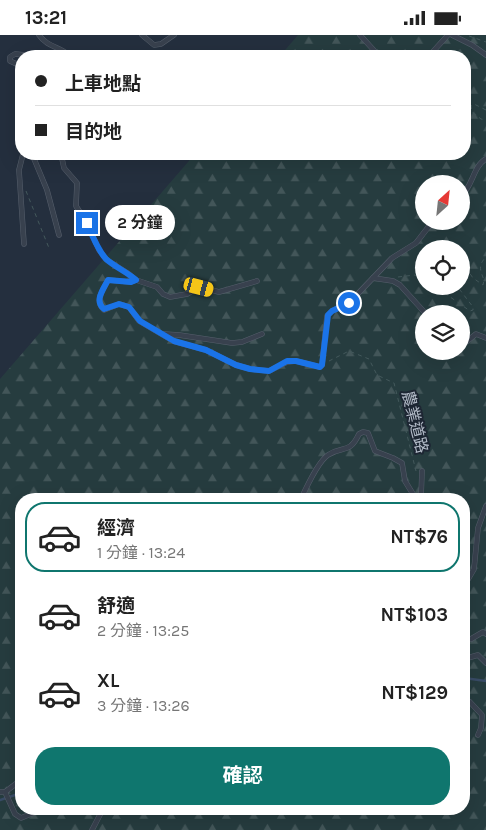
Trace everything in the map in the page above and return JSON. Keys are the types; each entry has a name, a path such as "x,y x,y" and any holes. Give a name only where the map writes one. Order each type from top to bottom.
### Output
{"lane":[{"path":"39,35 46,43 62,50"},
{"path":"142,35 154,45 161,44 174,35"},
{"path":"360,35 374,50"},
{"path":"434,50 448,35"},
{"path":"452,35 472,45 486,55"},
{"path":"15,54 10,57 10,61 15,64"},
{"path":"470,184 481,161 486,159"},
{"path":"22,160 19,170 24,243"},
{"path":"34,160 47,190 59,235"},
{"path":"62,160 64,168 77,183 76,206 87,223 99,250 107,260 130,274 136,280 157,287 163,294 170,297 187,294 199,287 220,292 257,281"},
{"path":"136,280 131,282 108,280 99,299 100,306 104,309 119,304 129,307 140,321 174,341 206,350 236,365 250,369 269,371 287,361 296,361 320,367 322,365 328,315 349,303 392,257 416,243 426,230"},
{"path":"373,278 394,281 418,305"},
{"path":"162,334 232,343 242,343 262,334"},
{"path":"470,339 476,334 486,338"},
{"path":"304,493 326,456 338,451 347,450 355,443 359,434 363,432 368,433 375,451 402,463 405,481 413,493"},
{"path":"422,471 422,493"},
{"path":"470,576 474,569 478,528 486,506"},
{"path":"470,639 484,633 486,626"},
{"path":"470,657 478,655 486,663"},
{"path":"470,702 482,715 481,728 478,735"},
{"path":"15,784 2,792 15,814"},
{"path":"16,815 21,818 28,815"},
{"path":"92,830 100,815"}],"path":[{"path":"466,35 486,42"},
{"path":"486,110 474,105 471,106 472,112 486,120"},
{"path":"20,185 27,192 49,248"},
{"path":"470,274 483,285 484,280 480,270 481,262 486,257"},
{"path":"394,281 398,276 415,275"},
{"path":"449,295 470,311 473,310 473,307 464,295"},
{"name":"農業道路","path":"322,365 349,351 369,359 378,375 394,383 417,475"}],"green space":[{"path":"298,35 486,35 486,830 0,830 0,379 190,160 471,160 471,50 285,50"}],"waterway":[{"path":"470,679 486,681"},
{"path":"0,800 15,795"}],"route":[{"path":"87,223 99,250 107,260 130,274 136,280 131,282 108,280 99,299 100,306 104,309 110,309 119,304 129,307 140,321 174,341 206,350 236,365 269,371 287,361 296,361 320,367 322,365 325,327 328,315 349,303"}]}
